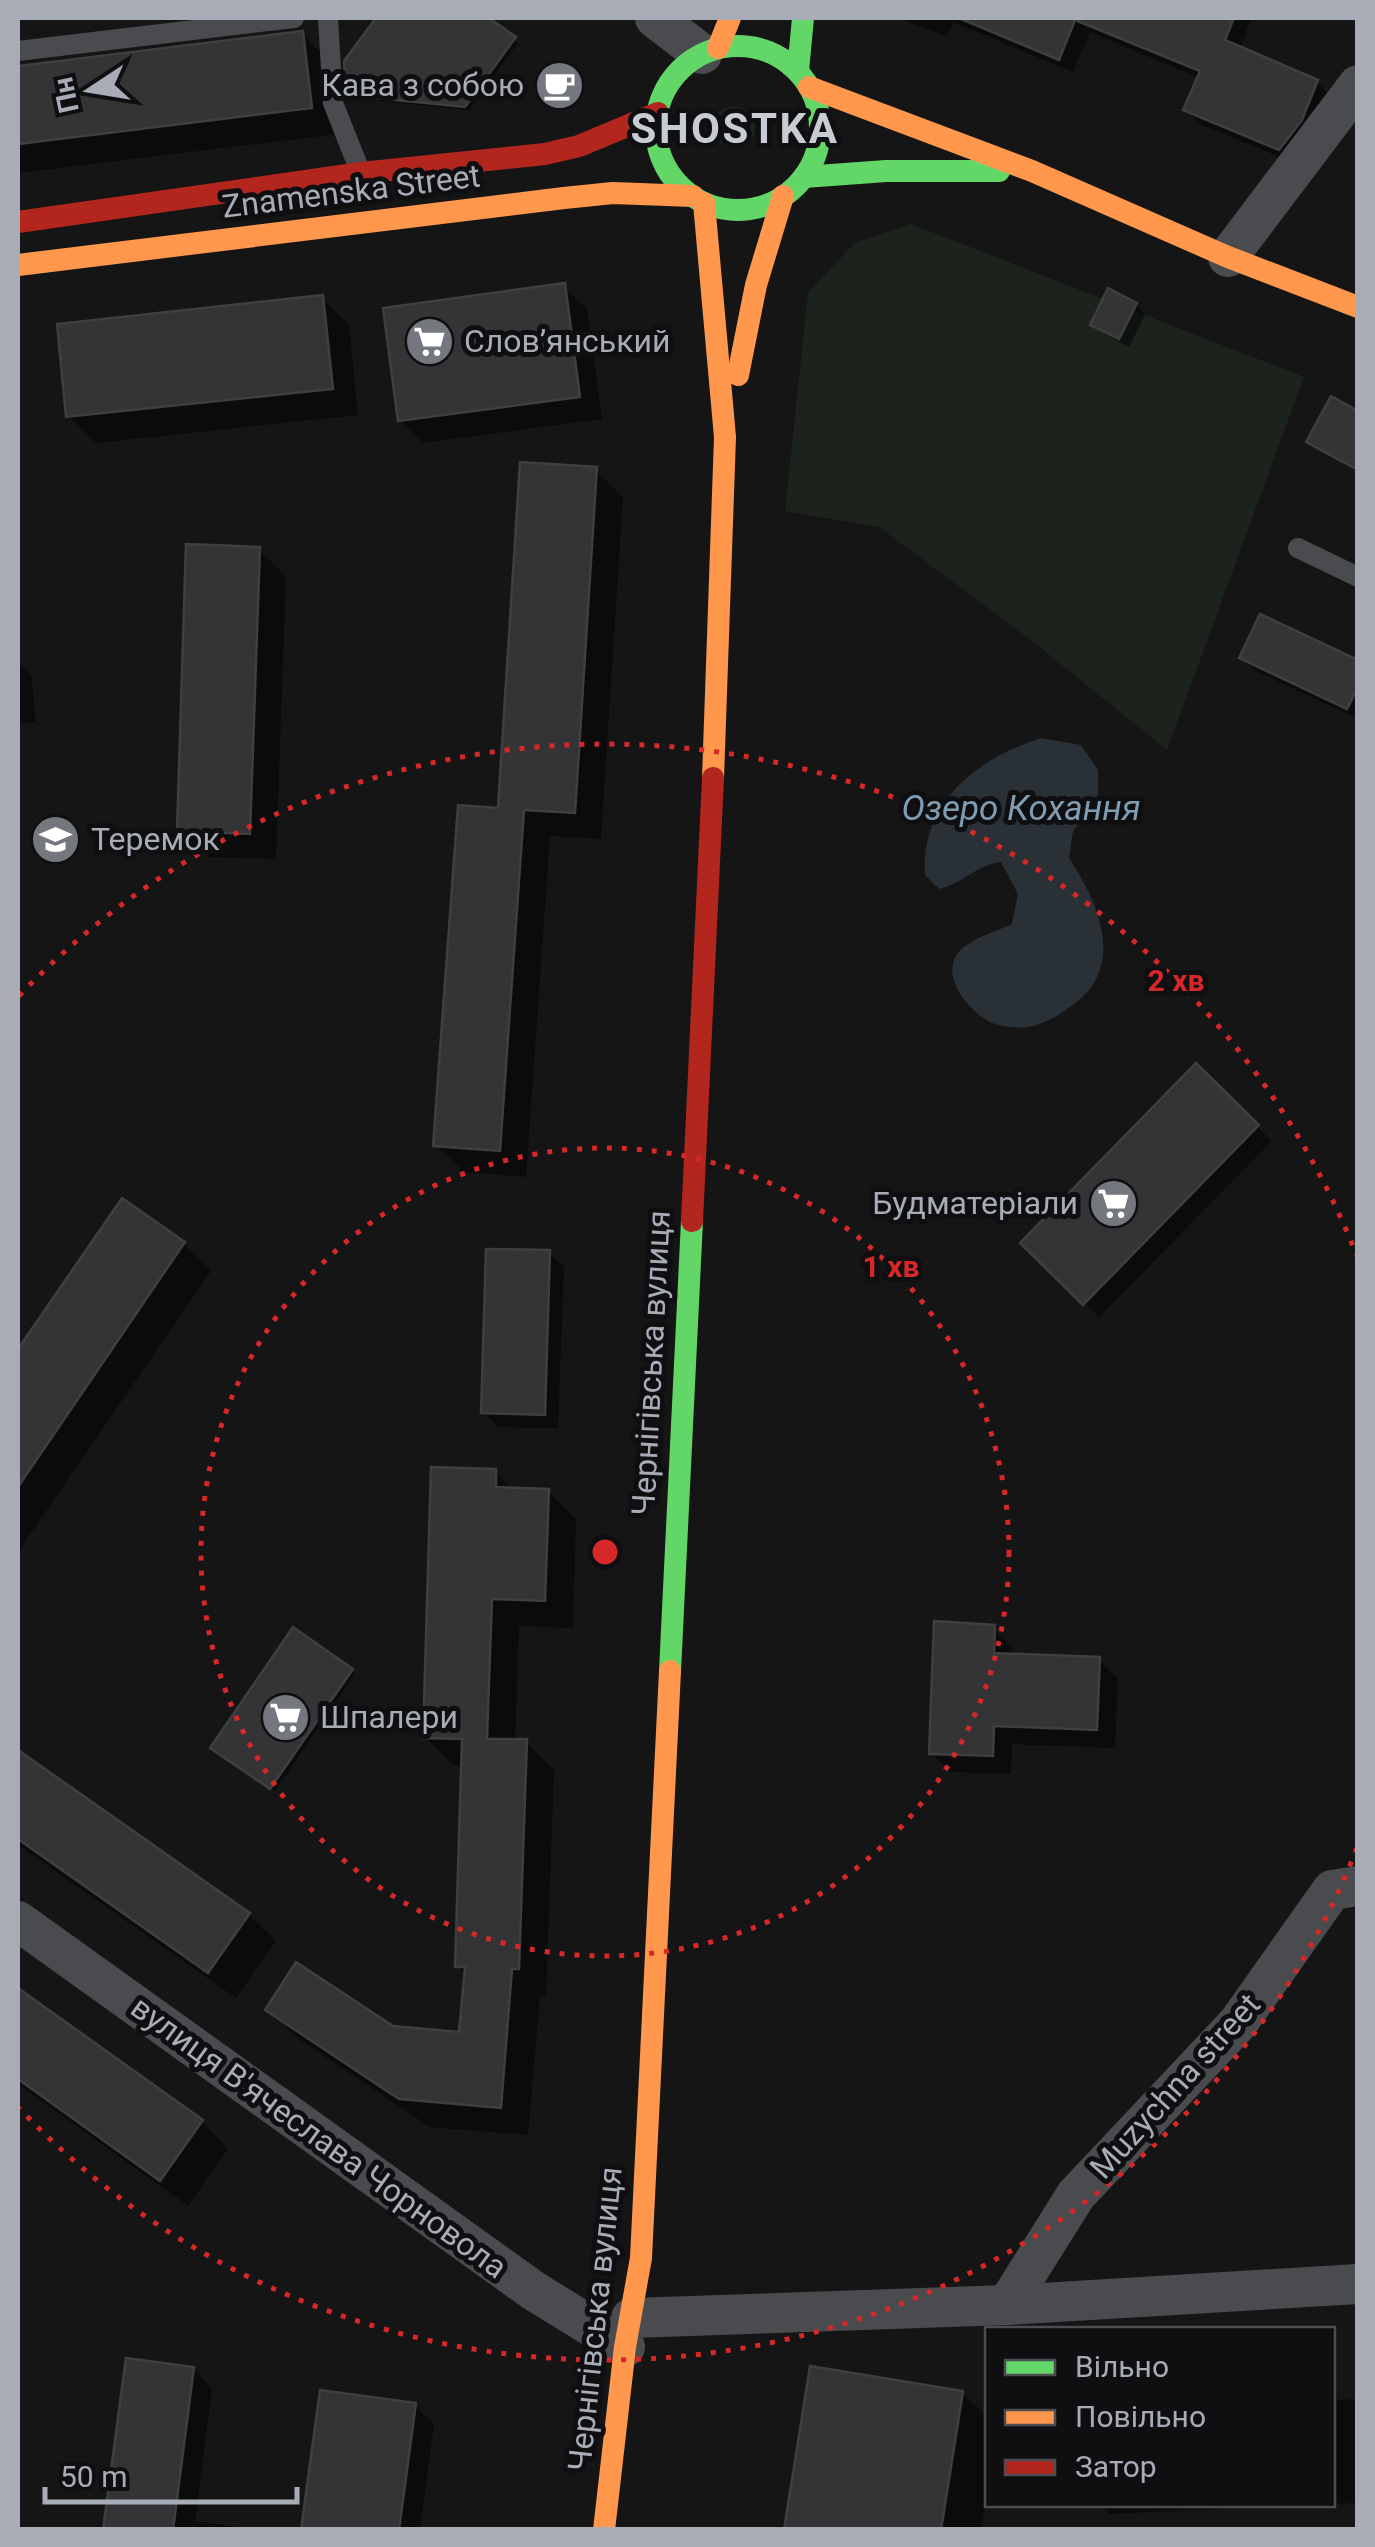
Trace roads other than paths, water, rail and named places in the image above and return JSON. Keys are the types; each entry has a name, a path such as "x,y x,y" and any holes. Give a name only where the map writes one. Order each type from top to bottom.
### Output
{"main road":[{"path":"710,51 752,47 784,60 803,79 818,109 820,132 815,156 804,177 783,196 744,210 724,209 698,199 675,180 662,160 656,136 658,113 673,78 710,51 730,18"},
{"path":"803,18 803,79"},
{"path":"803,79 1358,307"},
{"name":"Znamenska Street","path":"18,222 361,173 544,154 578,146 658,113"},
{"path":"804,177 1032,171"},
{"name":"Znamenska Street","path":"18,265 612,192 698,199"},
{"name":"Чернігівська вулиця","path":"725,436 756,286 783,196"},
{"name":"Чернігівська вулиця","path":"604,2530 642,2238 715,742 725,436 698,199"}],"street":[{"path":"654,18 710,51"},
{"path":"1228,256 1358,85"},
{"name":"Muzychna street","path":"1007,2305 1076,2195 1238,2023 1332,1890 1358,1886"},
{"name":"вулиця В'ячеслава Чорновола","path":"18,1921 534,2291 628,2332"},
{"path":"628,2332 1358,2284"}],"lane":[{"path":"18,51 294,18"},
{"path":"328,18 333,103 361,173"},
{"path":"1298,548 1358,577"}],"water":[{"name":"Озеро Кохання","path":"1041,738 1081,745 1098,770 1098,799 1073,831 1069,858 1098,916 1103,956 1088,992 1055,1017 1024,1028 998,1025 973,1010 959,992 952,972 953,962 963,948 1012,924 1018,894 1001,862 939,889 925,875 926,849 932,826 958,787 996,758"}],"place":[{"name":"Кава з собою","path":"559,85"},
{"name":"Слов’янський","path":"429,341"},
{"name":"Теремок","path":"56,839"},
{"name":"Будматеріали","path":"1113,1203"},
{"name":"Шпалери","path":"285,1717"}],"district":[{"name":"SHOSTKA","path":"735,128"}]}
